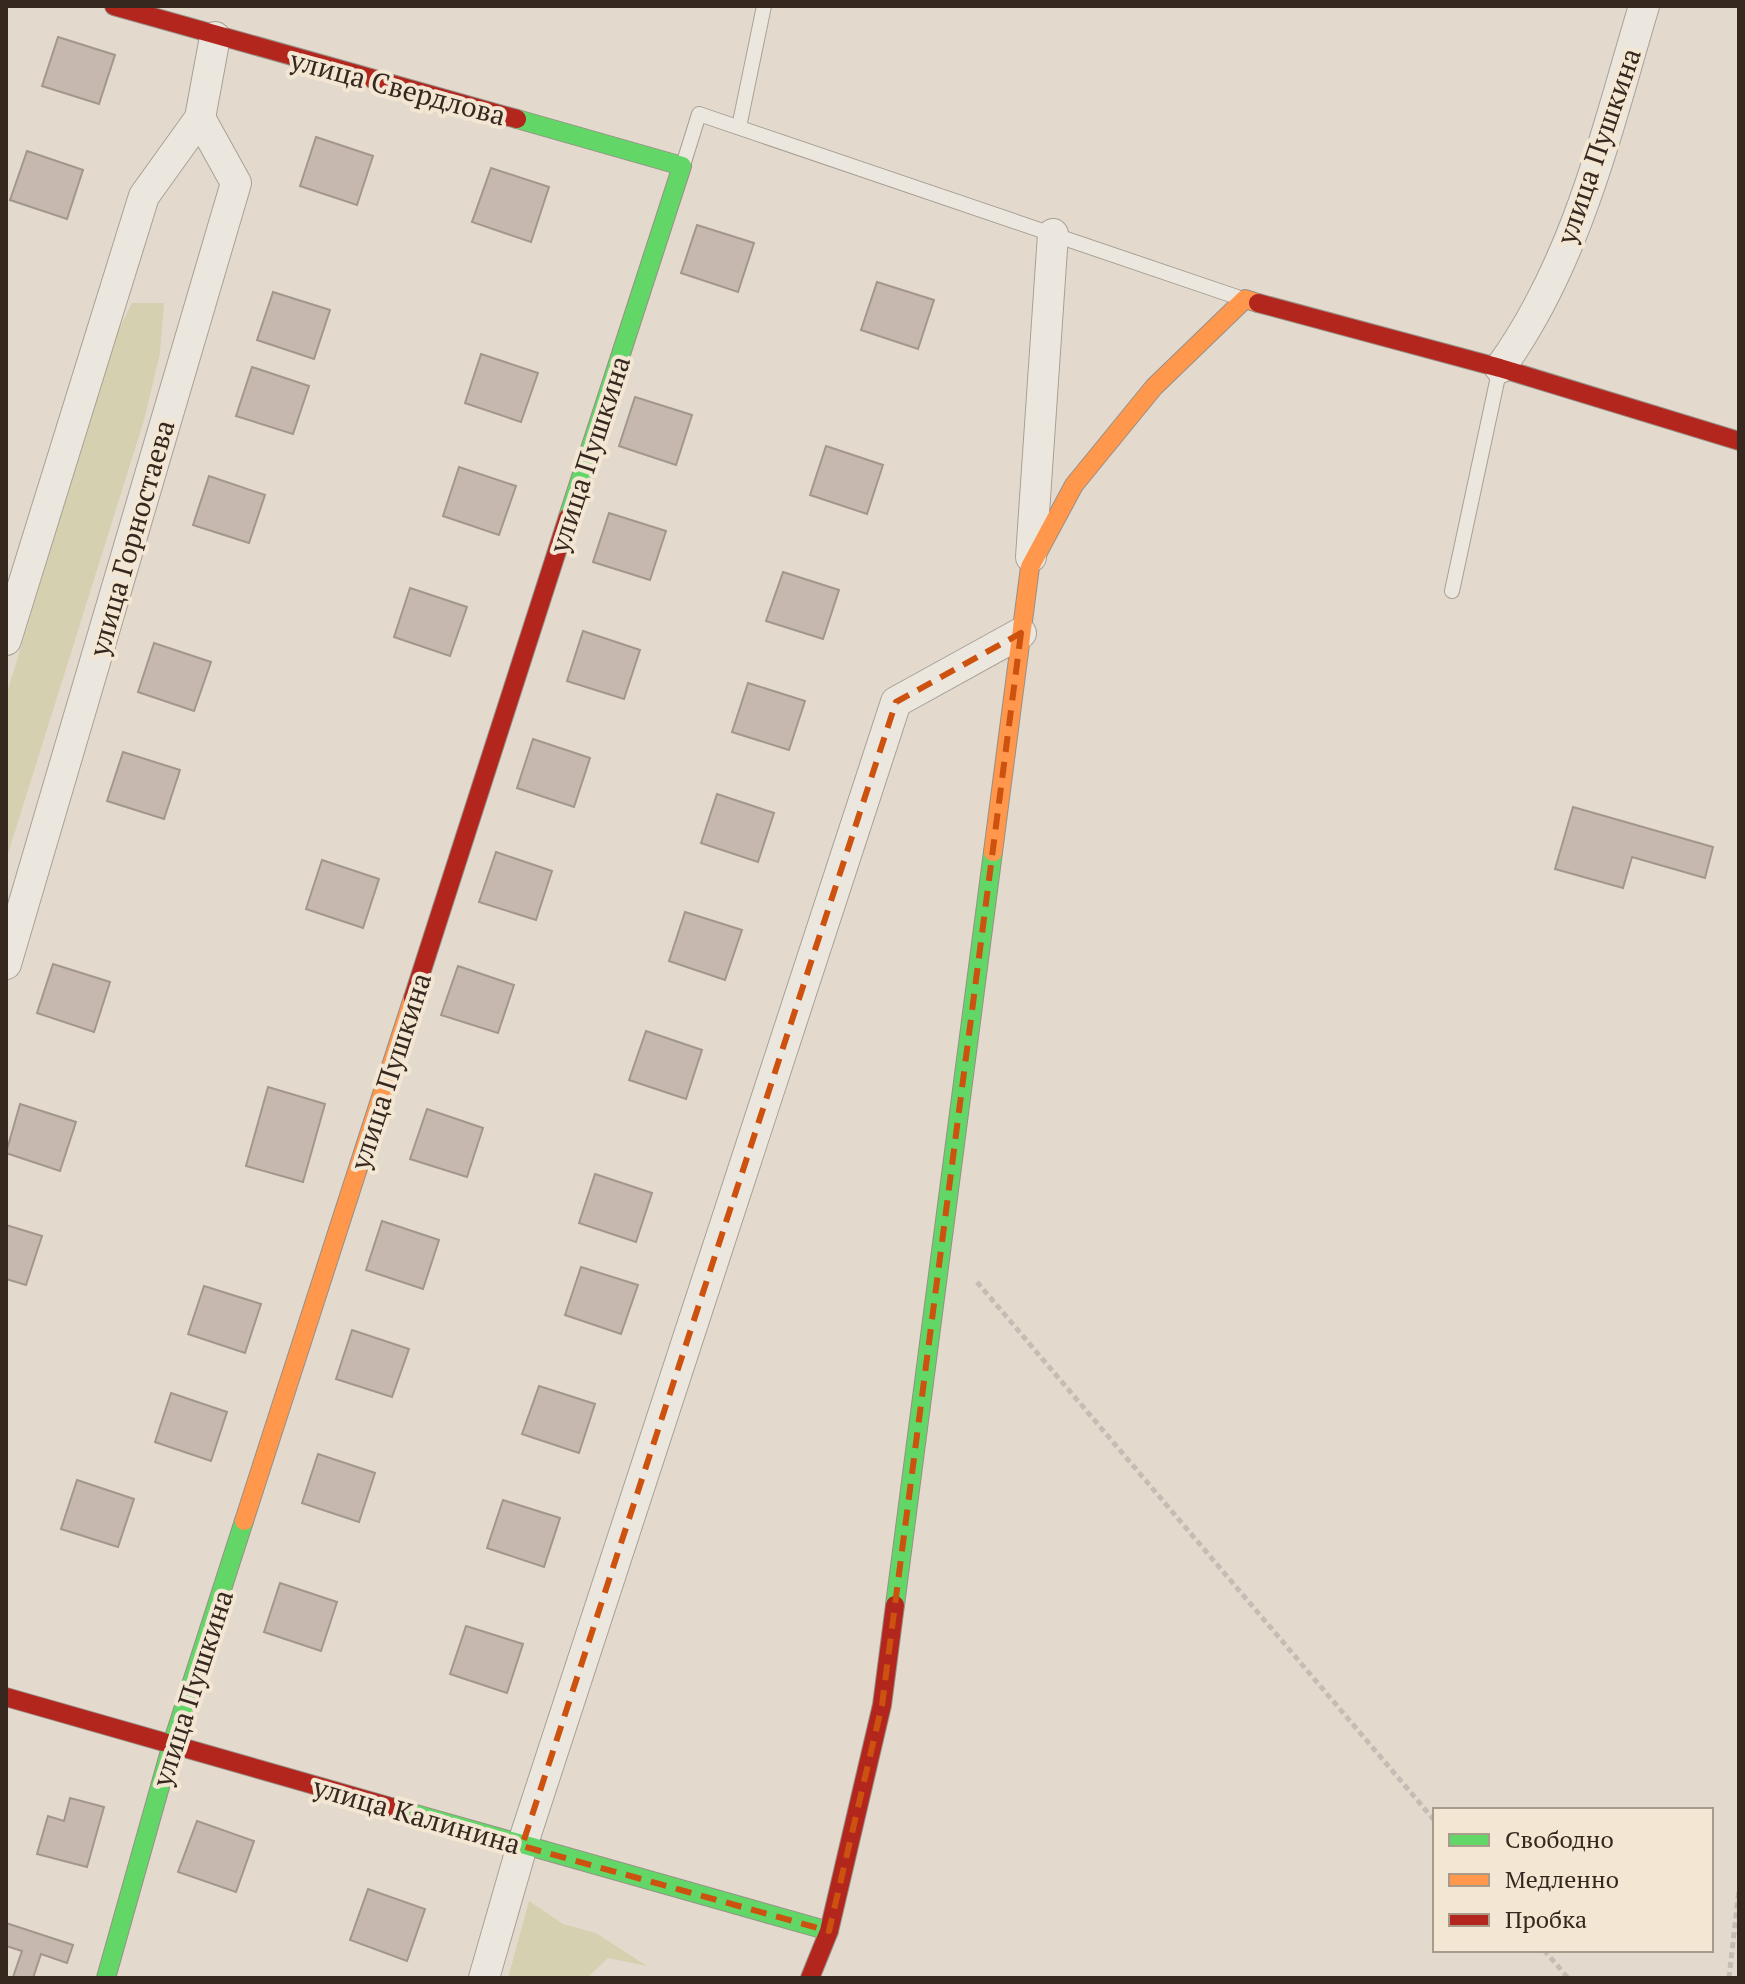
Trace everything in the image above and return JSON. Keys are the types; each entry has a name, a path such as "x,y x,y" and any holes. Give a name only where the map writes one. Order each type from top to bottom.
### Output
{"main road":[{"name":"улица Свердлова","path":"114,6 215,37 682,166"},
{"name":"улица Пушкина","path":"106,1978 172,1744 682,166"},
{"path":"810,1978 829,1931 882,1705 1030,567 1074,485 1154,387 1245,299 1500,368 1739,441"},
{"name":"улица Калинина","path":"6,1697 829,1931"}],"street":[{"name":"улица Пушкина","path":"1500,368 1531,326 1584,203 1644,6"},
{"path":"6,640 144,196 200,118 215,37"},
{"name":"улица Горностаева","path":"6,964 236,183 200,118"},
{"path":"1030,567 1053,234"},
{"path":"484,1978 522,1846 896,702 1021,633"}],"lane":[{"path":"739,127 764,6"},
{"path":"682,166 699,114 1245,299"},
{"path":"1452,591 1500,368"}],"path":[{"path":"942,1242 1433,1819"},
{"path":"1729,1978 1739,1889"},
{"path":"1546,1952 1568,1978"}],"highlighted area":[{"path":"1021,633 882,1705 829,1931 522,1846 896,702"}],"shaded area":[{"path":"132,303 164,303 160,353 144,420 6,860 6,696 116,335"},
{"path":"529,1901 563,1924 596,1933 647,1966 608,1958 587,1978 508,1978"}],"building":[{"path":"58,37 115,55 99,104 42,86"},
{"path":"316,137 373,156 357,205 300,186"},
{"path":"27,151 83,170 67,219 10,200"},
{"path":"491,168 549,187 531,242 472,222"},
{"path":"697,225 754,243 738,292 681,273"},
{"path":"877,282 934,300 918,349 861,330"},
{"path":"273,292 330,310 314,359 257,340"},
{"path":"481,354 538,373 521,422 465,403"},
{"path":"252,367 309,386 293,434 236,416"},
{"path":"635,397 692,415 676,465 619,446"},
{"path":"826,446 883,465 867,514 810,495"},
{"path":"459,467 516,486 499,535 443,516"},
{"path":"209,476 265,495 249,543 193,525"},
{"path":"609,513 666,531 650,580 593,562"},
{"path":"783,572 839,590 823,639 766,621"},
{"path":"410,588 467,607 450,656 394,637"},
{"path":"583,631 640,650 624,699 567,681"},
{"path":"154,643 211,662 194,711 138,692"},
{"path":"748,683 805,701 789,750 732,732"},
{"path":"533,739 590,758 574,807 517,788"},
{"path":"123,752 180,770 164,819 107,801"},
{"path":"717,794 774,813 758,862 701,843"},
{"path":"1573,807 1713,847 1705,878 1632,857 1623,888 1555,869"},
{"path":"496,852 552,871 536,920 479,902"},
{"path":"322,860 379,879 363,928 306,909"},
{"path":"685,912 742,930 725,980 669,961"},
{"path":"53,964 110,982 94,1032 37,1013"},
{"path":"458,966 514,985 498,1033 441,1015"},
{"path":"646,1031 702,1050 686,1099 629,1080"},
{"path":"268,1087 325,1104 303,1182 246,1166"},
{"path":"20,1104 76,1122 60,1171 6,1153"},
{"path":"427,1109 483,1128 467,1177 410,1159"},
{"path":"595,1174 652,1193 636,1242 579,1223"},
{"path":"382,1221 439,1240 423,1289 366,1270"},
{"path":"6,1225 42,1236 26,1285 6,1279"},
{"path":"581,1267 638,1285 621,1334 565,1315"},
{"path":"204,1286 261,1304 245,1353 188,1334"},
{"path":"352,1330 409,1349 392,1397 336,1379"},
{"path":"539,1386 595,1404 579,1453 522,1434"},
{"path":"171,1393 227,1412 211,1461 155,1442"},
{"path":"318,1454 375,1473 359,1522 302,1503"},
{"path":"77,1480 134,1499 118,1547 61,1529"},
{"path":"503,1500 560,1518 544,1567 487,1548"},
{"path":"280,1583 337,1602 321,1651 264,1632"},
{"path":"466,1626 523,1644 507,1693 450,1674"},
{"path":"70,1798 104,1807 87,1867 37,1854 48,1816 64,1821"},
{"path":"197,1821 254,1841 236,1892 178,1872"},
{"path":"368,1889 425,1909 407,1961 350,1940"},
{"path":"6,1923 73,1945 67,1963 41,1954 33,1978 13,1977 22,1951 6,1946"}],"traffic: fast":[{"path":"517,119 682,166 568,517"},
{"path":"895,1605 993,852"},
{"path":"106,1978 172,1744 244,1521"},
{"path":"391,1807 829,1931"}],"traffic: slow":[{"path":"993,852 1030,567 1074,485 1154,387 1245,299 1258,303"},
{"path":"244,1521 413,998"}],"traffic: jam":[{"path":"114,6 517,119"},
{"path":"1258,303 1500,368 1739,441"},
{"path":"413,998 568,517"},
{"path":"810,1978 829,1931 882,1705 895,1605"},
{"path":"6,1697 391,1807"}]}
